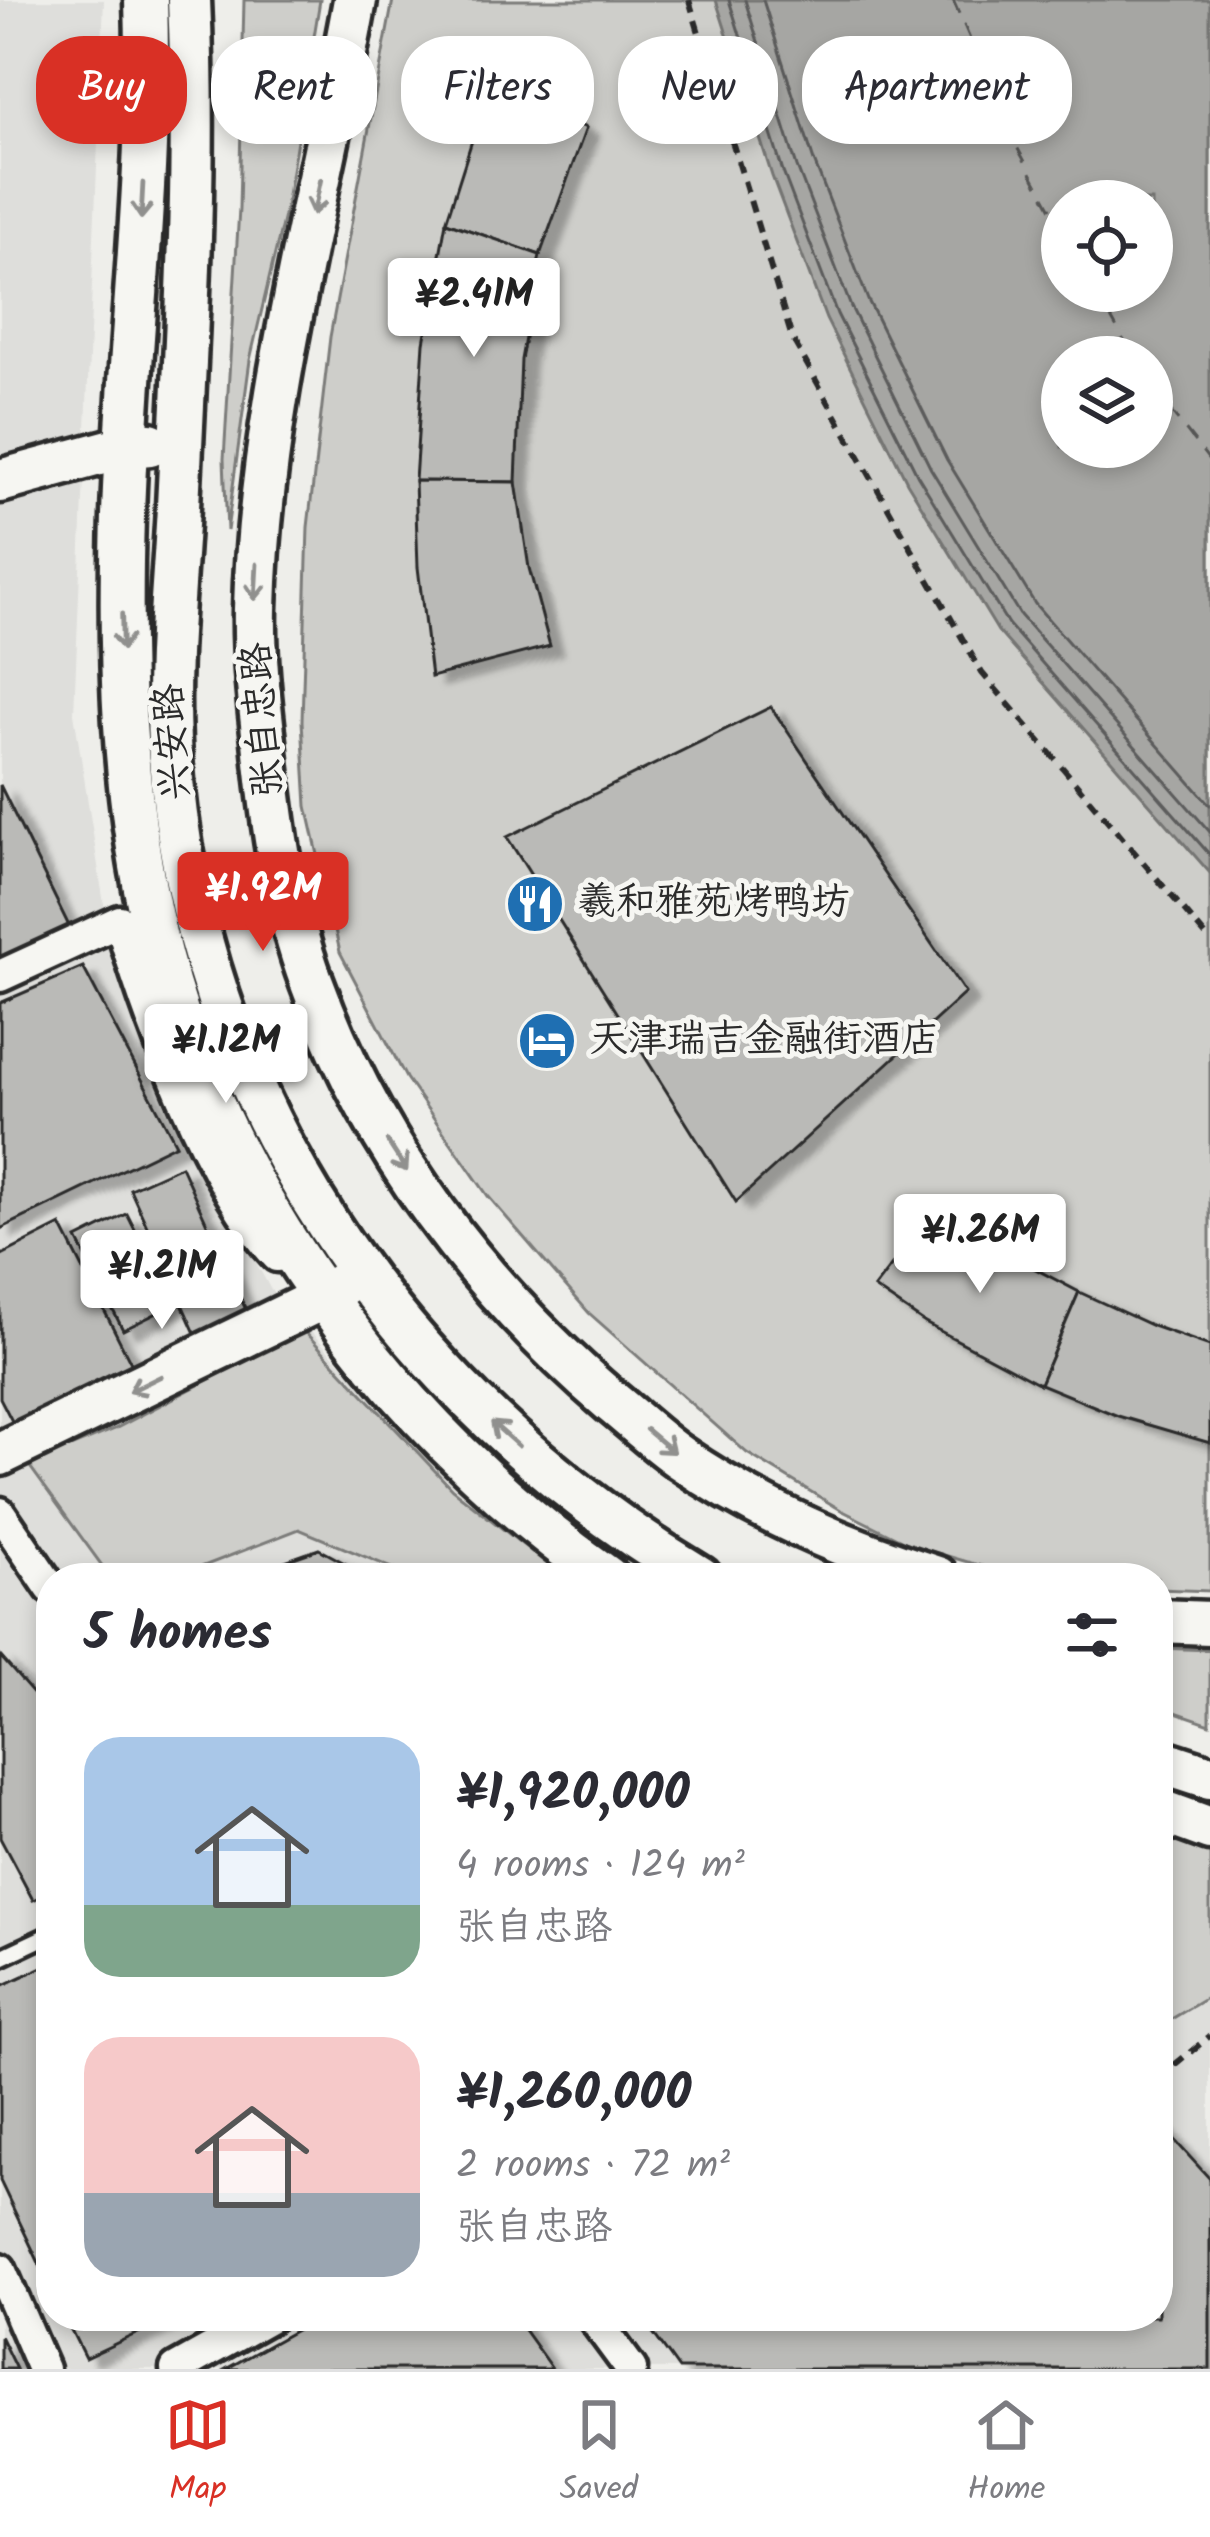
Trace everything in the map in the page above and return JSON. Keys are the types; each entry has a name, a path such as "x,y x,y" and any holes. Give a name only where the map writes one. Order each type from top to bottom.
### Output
{"main road":[{"name":"兴安路","path":"146,0 145,148 123,512 123,692 129,785 154,929 186,1037 214,1103 244,1165 322,1298 452,1447 589,1563"},
{"name":"兴安路","path":"189,0 194,104 169,638 169,742 182,850 224,1022 320,1218 435,1364 499,1429 613,1522 677,1563"},
{"name":"张自忠路","path":"355,0 278,392 259,536 255,613 276,838 310,980 334,1040 383,1135 433,1212 501,1297 561,1358 678,1456 753,1501 895,1563"},
{"path":"0,482 128,446 181,442"},
{"path":"0,1454 322,1298 360,1272"},
{"path":"1173,1622 1210,1623"},
{"path":"1173,1765 1210,1777"},
{"path":"1173,1815 1210,1829"}],"street":[{"path":"0,976 120,921 137,980 184,1095 237,1205 272,1251 322,1298"},
{"path":"0,1513 36,1566"},
{"path":"0,2269 43,2369"},
{"path":"176,2369 244,2331"},
{"path":"603,2331 631,2369"}],"lane":[{"path":"0,1958 36,1941"}],"path":[{"path":"689,0 792,338 982,673 1210,941"},
{"path":"1173,2066 1210,2036"}],"shaded area":[{"path":"0,0 104,0 102,36 36,36 36,144 98,144 74,713 114,968 205,1169 271,1290 408,1434 550,1563 36,1563 36,2331 1173,2331 1173,1835 1210,1849 1210,2369 0,2369"},
{"path":"244,0 320,0 314,36 243,36"},
{"path":"393,0 1210,0 1210,1591 1173,1590 1173,1563 971,1563 913,1546 841,1510 747,1453 589,1313 488,1196 406,1078 340,952 307,806 302,721 308,527 330,337 366,144 377,144 377,86"},
{"path":"241,144 296,144 250,360 227,531 224,459"},
{"path":"303,1330 452,1489 546,1563 380,1563 299,1529 212,1563 100,1563 28,1464 115,1429"},
{"path":"1173,1649 1210,1650 1210,1724 1173,1711"},
{"path":"1173,1839 1210,1853 1210,1996 1173,2018"}],"water":[{"path":"716,0 1210,0 1210,873 998,631 907,482 826,319 762,144 778,144 778,36 727,36"}],"building":[{"path":"471,144 580,144 540,255 446,222"},
{"path":"446,222 540,255 521,360 516,482 415,481 424,343"},
{"path":"415,481 516,482 529,568 550,646 431,677 418,567"},
{"name":"天津瑞吉金融街酒店","path":"771,707 965,993 736,1202 507,837"},
{"path":"0,785 70,928 0,959"},
{"path":"83,967 176,1144 0,1229 0,1003"},
{"path":"181,1166 246,1310 195,1333 130,1189"},
{"path":"935,1209 1079,1292 1040,1384 925,1323 874,1288"},
{"path":"127,1214 173,1305 123,1330 77,1239"},
{"path":"61,1225 134,1369 16,1429 0,1398 0,1256"},
{"path":"1079,1292 1210,1346 1210,1443 1118,1416 1040,1384"},
{"path":"319,1549 345,1563 279,1563"},
{"path":"0,1656 36,1697 36,1898 0,1838"},
{"path":"36,1970 36,2257 0,2181 0,1987"},
{"path":"1173,2138 1210,2179 1210,2369 679,2369 652,2331 1173,2331"},
{"path":"72,2331 142,2331 85,2358"},
{"path":"294,2331 525,2331 552,2369 226,2369"},
{"path":"0,2336 16,2369 0,2369"}],"ferry route":[{"path":"953,0 1041,191"},
{"path":"1108,312 1121,336"},
{"path":"1173,414 1210,461"}],"place":[{"name":"羲和雅苑烤鸭坊","path":"535,904"},
{"name":"天津瑞吉金融街酒店","path":"547,1041"}]}
